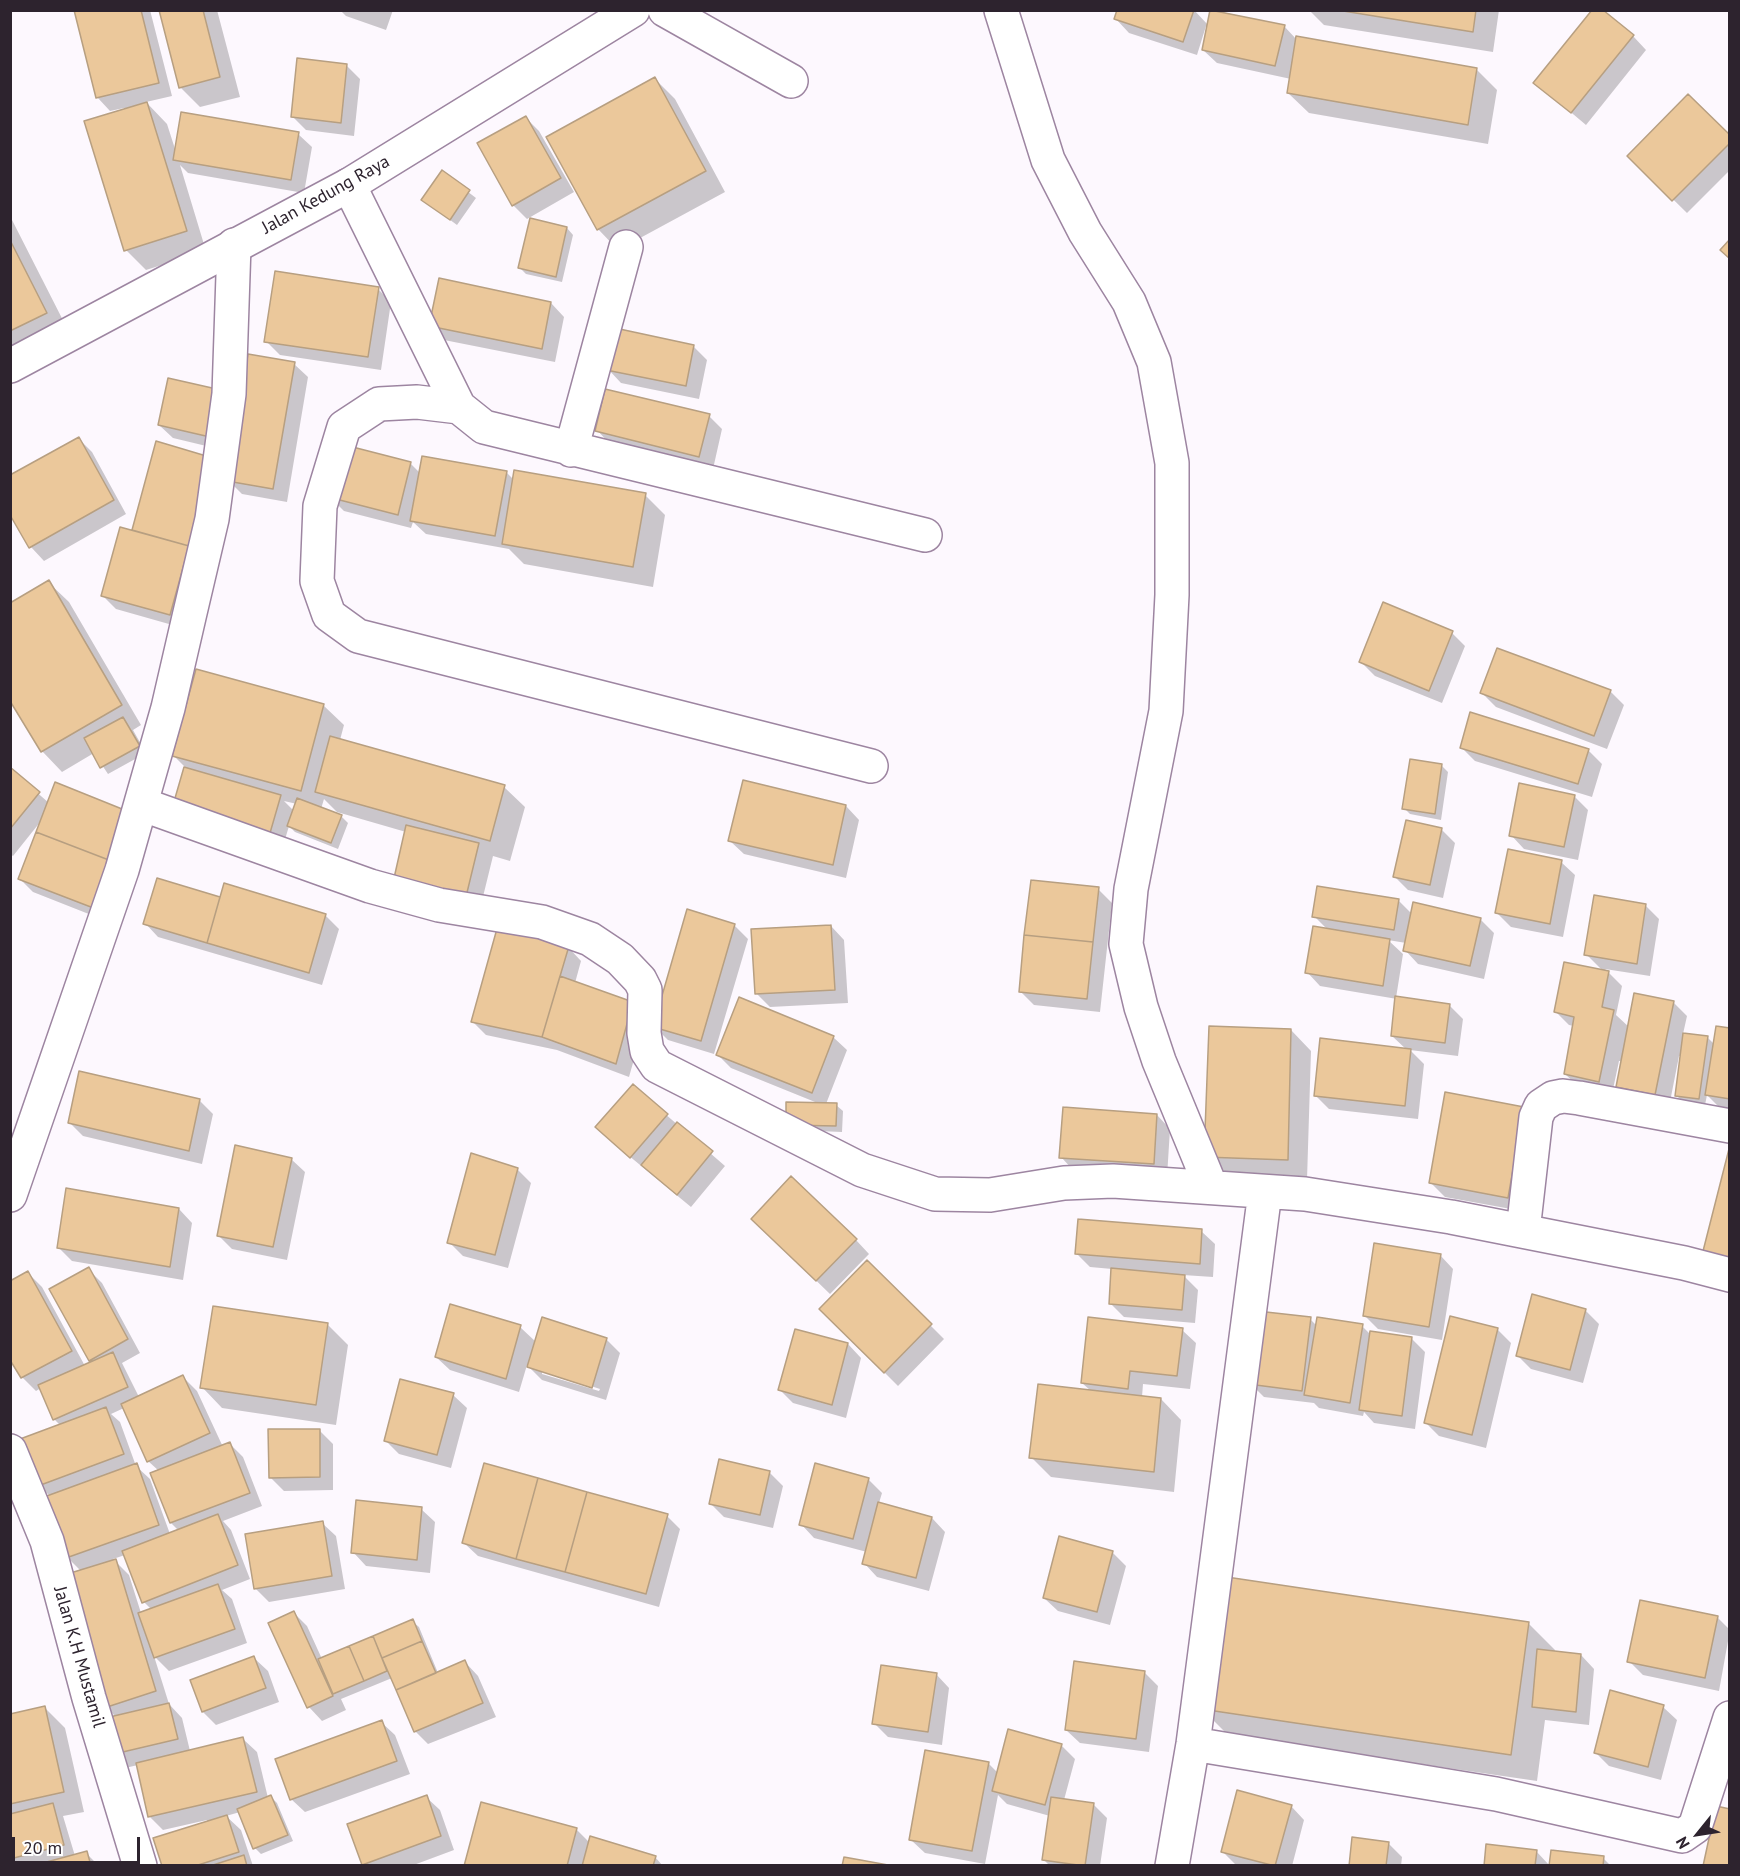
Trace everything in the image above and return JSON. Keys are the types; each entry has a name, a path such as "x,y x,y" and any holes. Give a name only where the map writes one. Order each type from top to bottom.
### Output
{"street":[{"name":"Jalan Kedung Raya","path":"10,366 349,185 633,10"},
{"path":"665,10 791,81"},
{"path":"1001,10 1048,160 1085,232 1129,302 1154,362 1172,463 1171,618 1166,711 1131,889 1126,944 1141,1007 1160,1061 1211,1187"},
{"path":"349,185 459,407 484,427 925,535"},
{"path":"10,1195 95,951 168,708 212,519 230,394 234,245"},
{"path":"571,450 626,247"},
{"path":"459,407 417,402 379,404 344,427 320,506 316,581 329,615 358,636 871,766"},
{"path":"141,804 370,885 439,905 542,922 590,939 620,959 640,980 645,990 644,1033 647,1051 657,1066 862,1170 935,1194 990,1196 1054,1185 1113,1180 1305,1194 1523,1231 1684,1263 1730,1275"},
{"path":"1523,1231 1536,1117 1541,1106 1553,1098 1563,1096 1579,1098 1730,1126"},
{"path":"1172,1866 1193,1744 1264,1192"},
{"name":"Jalan K.H Mustamil","path":"10,1451 47,1541 89,1698 140,1866"},
{"path":"1193,1744 1496,1794 1682,1836 1695,1827 1730,1718"}],"building":[{"path":"74,10 141,10 159,83 96,98"},
{"path":"159,10 203,10 220,77 179,88"},
{"path":"1117,10 1194,10 1183,42 1114,19"},
{"path":"1210,10 1285,25 1275,66 1202,50"},
{"path":"1337,10 1476,10 1473,32"},
{"path":"1592,10 1603,10 1634,35 1571,113 1533,83"},
{"path":"1296,36 1477,68 1468,125 1287,93"},
{"path":"297,58 347,64 341,123 291,117"},
{"path":"655,77 706,171 597,230 546,137"},
{"path":"1688,94 1730,135 1730,143 1672,201 1627,156"},
{"path":"147,102 187,231 124,251 84,121"},
{"path":"181,112 299,132 291,180 173,160"},
{"path":"526,116 561,178 512,206 477,143"},
{"path":"442,170 470,190 450,220 421,200"},
{"path":"530,218 567,227 556,277 518,268"},
{"path":"1730,239 1730,259 1720,250"},
{"path":"10,240 47,313 10,331"},
{"path":"275,271 379,287 368,357 264,342"},
{"path":"439,278 551,302 542,349 429,326"},
{"path":"615,328 694,345 686,386 606,370"},
{"path":"248,354 295,362 273,489 227,481"},
{"path":"168,378 221,390 210,437 158,425"},
{"path":"605,389 710,414 699,457 595,431"},
{"path":"79,437 114,500 29,548 10,515 10,475"},
{"path":"156,441 213,458 189,546 132,530"},
{"path":"341,444 411,462 398,515 328,497"},
{"path":"422,456 507,471 495,536 410,521"},
{"path":"514,470 646,493 633,567 502,544"},
{"path":"120,527 189,546 170,615 101,596"},
{"path":"49,580 122,705 41,752 10,701 10,603"},
{"path":"1383,602 1453,631 1429,691 1359,662"},
{"path":"1497,648 1611,690 1594,736 1480,693"},
{"path":"196,669 324,704 301,791 172,756"},
{"path":"1470,712 1589,749 1578,784 1460,748"},
{"path":"123,717 140,746 100,768 84,738"},
{"path":"330,736 505,785 490,841 315,792"},
{"path":"1410,759 1442,764 1435,814 1402,809"},
{"path":"10,767 40,792 10,829"},
{"path":"184,767 281,795 268,840 171,812"},
{"path":"743,780 846,805 833,865 728,841"},
{"path":"55,782 132,813 114,862 36,832"},
{"path":"1519,783 1575,795 1564,847 1509,836"},
{"path":"297,798 342,815 331,843 287,826"},
{"path":"1406,820 1442,828 1430,885 1393,877"},
{"path":"406,825 479,843 464,905 392,887"},
{"path":"36,832 114,862 96,909 18,879"},
{"path":"1508,849 1562,860 1550,924 1495,913"},
{"path":"157,878 220,897 207,943 143,924"},
{"path":"1031,880 1099,887 1093,942 1024,935"},
{"path":"224,883 326,914 309,973 207,943"},
{"path":"1317,886 1399,899 1394,930 1312,917"},
{"path":"1594,895 1646,904 1637,964 1584,955"},
{"path":"1413,902 1481,918 1470,966 1403,951"},
{"path":"687,909 735,924 701,1041 653,1027"},
{"path":"498,925 569,946 542,1037 471,1022"},
{"path":"831,925 835,990 755,994 751,929"},
{"path":"1313,926 1390,939 1383,986 1305,973"},
{"path":"1024,935 1093,942 1087,999 1019,992"},
{"path":"1564,962 1609,971 1602,1007 1614,1010 1599,1082 1564,1074 1574,1017 1554,1012"},
{"path":"560,976 633,1002 616,1064 542,1037"},
{"path":"1634,993 1674,1001 1655,1095 1616,1087"},
{"path":"1395,996 1450,1004 1445,1043 1391,1036"},
{"path":"739,997 834,1036 812,1093 716,1055"},
{"path":"1209,1026 1291,1029 1288,1160 1204,1157"},
{"path":"1716,1026 1730,1028 1730,1099 1705,1095"},
{"path":"1683,1033 1708,1036 1699,1099 1675,1096"},
{"path":"1320,1038 1411,1049 1405,1106 1314,1096"},
{"path":"79,1071 200,1099 189,1151 68,1123"},
{"path":"633,1084 668,1114 630,1158 595,1127"},
{"path":"1445,1092 1524,1107 1508,1198 1429,1183"},
{"path":"786,1102 837,1103 836,1126 786,1125"},
{"path":"1063,1107 1157,1114 1154,1164 1059,1158"},
{"path":"677,1122 713,1151 677,1195 641,1165"},
{"path":"235,1145 292,1158 273,1247 217,1236"},
{"path":"1730,1145 1730,1266 1701,1259"},
{"path":"471,1153 518,1168 495,1255 447,1243"},
{"path":"791,1176 857,1239 816,1281 751,1219"},
{"path":"66,1188 179,1208 170,1267 57,1248"},
{"path":"1078,1219 1202,1229 1200,1264 1075,1254"},
{"path":"1374,1243 1441,1254 1429,1327 1363,1316"},
{"path":"867,1260 932,1324 884,1373 819,1309"},
{"path":"89,1267 128,1339 89,1361 49,1289"},
{"path":"1111,1268 1185,1275 1182,1310 1109,1304"},
{"path":"28,1271 72,1351 21,1378 10,1360 10,1281"},
{"path":"1532,1294 1586,1309 1570,1370 1516,1356"},
{"path":"450,1304 521,1325 506,1379 435,1357"},
{"path":"213,1306 328,1323 316,1405 200,1388"},
{"path":"1257,1311 1311,1317 1302,1391 1248,1384"},
{"path":"1450,1316 1498,1328 1472,1435 1424,1423"},
{"path":"542,1317 607,1338 592,1388 527,1367"},
{"path":"1088,1317 1183,1328 1177,1376 1130,1371 1128,1389 1081,1383"},
{"path":"1317,1317 1363,1324 1350,1403 1304,1395"},
{"path":"795,1329 848,1343 832,1405 778,1390"},
{"path":"1370,1331 1412,1337 1402,1416 1359,1410"},
{"path":"113,1352 128,1387 53,1420 38,1385"},
{"path":"183,1375 210,1433 147,1462 121,1404"},
{"path":"400,1379 454,1393 437,1455 384,1441"},
{"path":"1038,1384 1161,1398 1154,1472 1029,1458"},
{"path":"106,1407 124,1454 38,1486 20,1439"},
{"path":"268,1429 320,1429 320,1477 269,1478"},
{"path":"230,1442 250,1493 170,1523 150,1473"},
{"path":"719,1459 770,1471 760,1515 709,1504"},
{"path":"137,1463 159,1525 66,1558 44,1497"},
{"path":"484,1463 538,1478 516,1559 462,1543"},
{"path":"815,1463 869,1478 853,1539 799,1525"},
{"path":"538,1478 587,1492 565,1572 516,1559"},
{"path":"587,1492 668,1514 646,1594 565,1572"},
{"path":"356,1500 422,1507 417,1560 351,1553"},
{"path":"878,1502 932,1517 916,1578 862,1564"},
{"path":"218,1514 238,1565 142,1603 122,1551"},
{"path":"323,1521 332,1576 254,1589 245,1534"},
{"path":"1059,1536 1113,1551 1097,1612 1043,1598"},
{"path":"116,1559 156,1691 104,1708 64,1575"},
{"path":"1220,1576 1529,1622 1511,1755 1201,1709"},
{"path":"218,1584 235,1629 154,1658 138,1613"},
{"path":"1640,1600 1718,1616 1705,1678 1627,1662"},
{"path":"294,1611 333,1696 307,1708 268,1623"},
{"path":"413,1619 422,1641 382,1658 373,1636"},
{"path":"373,1636 387,1671 364,1681 349,1646"},
{"path":"422,1641 436,1673 396,1690 382,1658"},
{"path":"349,1646 364,1681 333,1694 318,1659"},
{"path":"1537,1649 1581,1654 1576,1712 1532,1707"},
{"path":"254,1656 266,1688 202,1712 190,1680"},
{"path":"465,1660 483,1703 414,1732 396,1690"},
{"path":"1074,1661 1145,1671 1136,1739 1065,1730"},
{"path":"881,1665 937,1673 928,1732 872,1724"},
{"path":"1610,1690 1664,1705 1648,1767 1594,1753"},
{"path":"169,1703 178,1739 110,1755 101,1719"},
{"path":"45,1706 64,1792 10,1804 10,1714"},
{"path":"382,1720 397,1761 290,1800 275,1759"},
{"path":"1008,1729 1062,1744 1045,1805 992,1791"},
{"path":"243,1737 257,1792 148,1817 136,1763"},
{"path":"925,1750 989,1762 972,1851 909,1840"},
{"path":"1237,1790 1292,1805 1275,1866 1221,1852"},
{"path":"271,1795 288,1835 253,1849 237,1809"},
{"path":"427,1795 441,1836 362,1865 347,1824"},
{"path":"1051,1797 1094,1803 1085,1866 1042,1860"},
{"path":"481,1802 577,1828 567,1866 464,1866"},
{"path":"53,1803 64,1845 10,1859 10,1814"},
{"path":"1716,1806 1730,1809 1730,1866 1703,1866"},
{"path":"227,1815 239,1852 195,1866 162,1866 153,1838"},
{"path":"590,1836 656,1856 653,1866 582,1866"},
{"path":"1352,1837 1389,1842 1386,1866 1349,1866"},
{"path":"1486,1844 1537,1850 1535,1866 1484,1866"},
{"path":"1551,1850 1604,1856 1603,1866 1549,1866"},
{"path":"87,1851 91,1866 32,1866"},
{"path":"244,1855 247,1866 210,1866"},
{"path":"844,1857 888,1865 888,1866 842,1866"}]}
